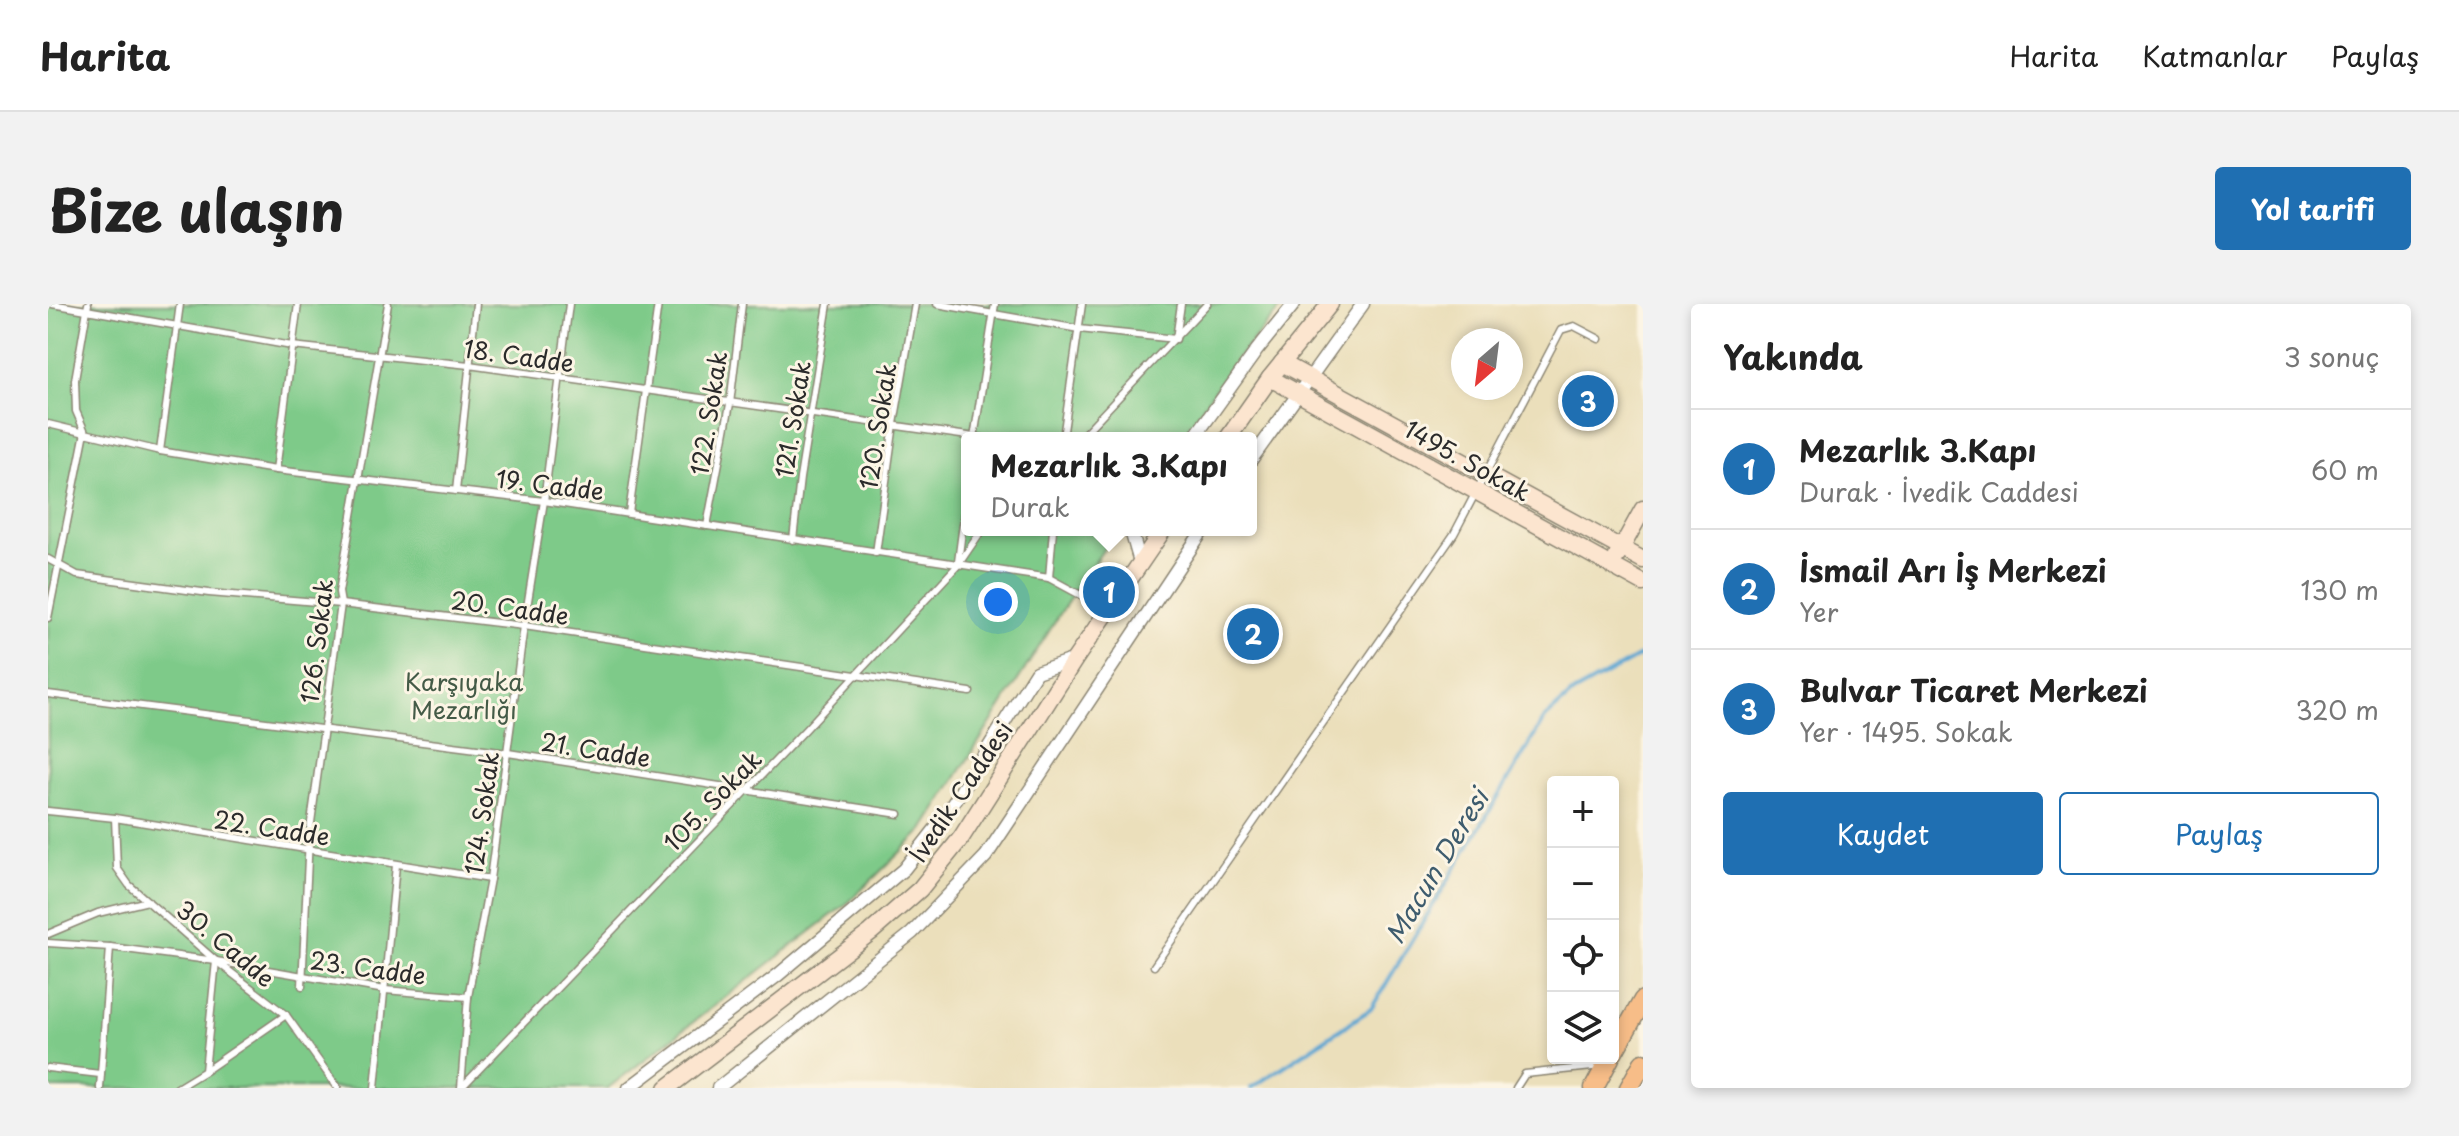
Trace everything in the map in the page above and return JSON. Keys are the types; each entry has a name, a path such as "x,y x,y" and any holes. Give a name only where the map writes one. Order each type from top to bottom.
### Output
{"main road":[{"path":"1232,432 1270,378 1330,304"},
{"name":"1495. Sokak","path":"1282,363 1643,560"},
{"name":"1495. Sokak","path":"1270,378 1643,583"},
{"path":"1612,566 1643,509"},
{"name":"İvedik Caddesi","path":"667,1088 871,932 920,889 961,838 1075,659 1159,536"},
{"path":"1619,1043 1643,1000"},
{"path":"1629,1088 1643,1063"},
{"path":"1594,1088 1607,1064"}],"street":[{"path":"1198,432 1294,304"},
{"path":"1257,452 1363,304"},
{"path":"1133,536 1140,562"},
{"path":"718,1088 912,933 986,856 1199,536"},
{"path":"629,1088 778,975 904,869 944,818 1036,672 1075,659"}],"lane":[{"name":"18. Cadde","path":"52,304 292,346 469,365 961,436"},
{"path":"160,451 180,304"},
{"path":"276,470 298,304"},
{"name":"126. Sokak","path":"302,986 309,837 341,604 339,592 388,304"},
{"path":"456,491 476,304"},
{"name":"124. Sokak","path":"461,1088 468,997 490,879 569,304"},
{"path":"629,513 658,304"},
{"name":"122. Sokak","path":"707,526 730,404 742,304"},
{"name":"121. Sokak","path":"793,540 828,304"},
{"name":"120. Sokak","path":"876,553 915,304"},
{"path":"937,304 1079,329 1176,339"},
{"path":"975,432 995,304"},
{"path":"1064,432 1082,304"},
{"path":"1176,339 1181,304"},
{"path":"1086,432 1207,304"},
{"path":"48,618 85,432 76,411 75,380 87,308"},
{"path":"1154,966 1454,534 1561,330 1574,326 1599,339"},
{"name":"19. Cadde","path":"48,424 160,451 276,470 544,501 1049,578"},
{"path":"958,565 962,536"},
{"name":"105. Sokak","path":"461,1088 958,565 978,536"},
{"path":"1052,536 1049,578 1108,610"},
{"name":"20. Cadde","path":"48,559 77,575 209,593 341,604 524,626 970,692"},
{"name":"21. Cadde","path":"48,694 508,753 899,814"},
{"name":"22. Cadde","path":"48,811 115,818 490,879"},
{"name":"30. Cadde","path":"115,818 117,868 129,885 216,961 286,1015 338,1088"},
{"path":"375,1088 396,865"},
{"path":"48,934 98,913 148,901"},
{"name":"23. Cadde","path":"48,943 110,947 216,961 385,990 468,997"},
{"path":"100,1088 110,947"},
{"path":"205,1071 216,961"},
{"path":"177,1088 286,1015"},
{"path":"1516,1088 1525,1074 1582,1064"},
{"path":"48,1068 100,1074"}],"green space":[{"name":"Karşıyaka Mezarlığı","path":"48,304 1284,304 1231,366 1185,432 961,432 961,536 1113,536 923,830 850,901 608,1088 48,1088"}],"waterway":[{"name":"Macun Deresi","path":"1251,1088 1371,1009 1545,718 1573,693 1643,654"}],"place":[{"name":"Bulvar Ticaret Merkezi","path":"1588,401"},
{"name":"Mezarlık 3.Kapı","path":"1109,592"},
{"name":"İsmail Arı İş Merkezi","path":"1253,634"}]}
